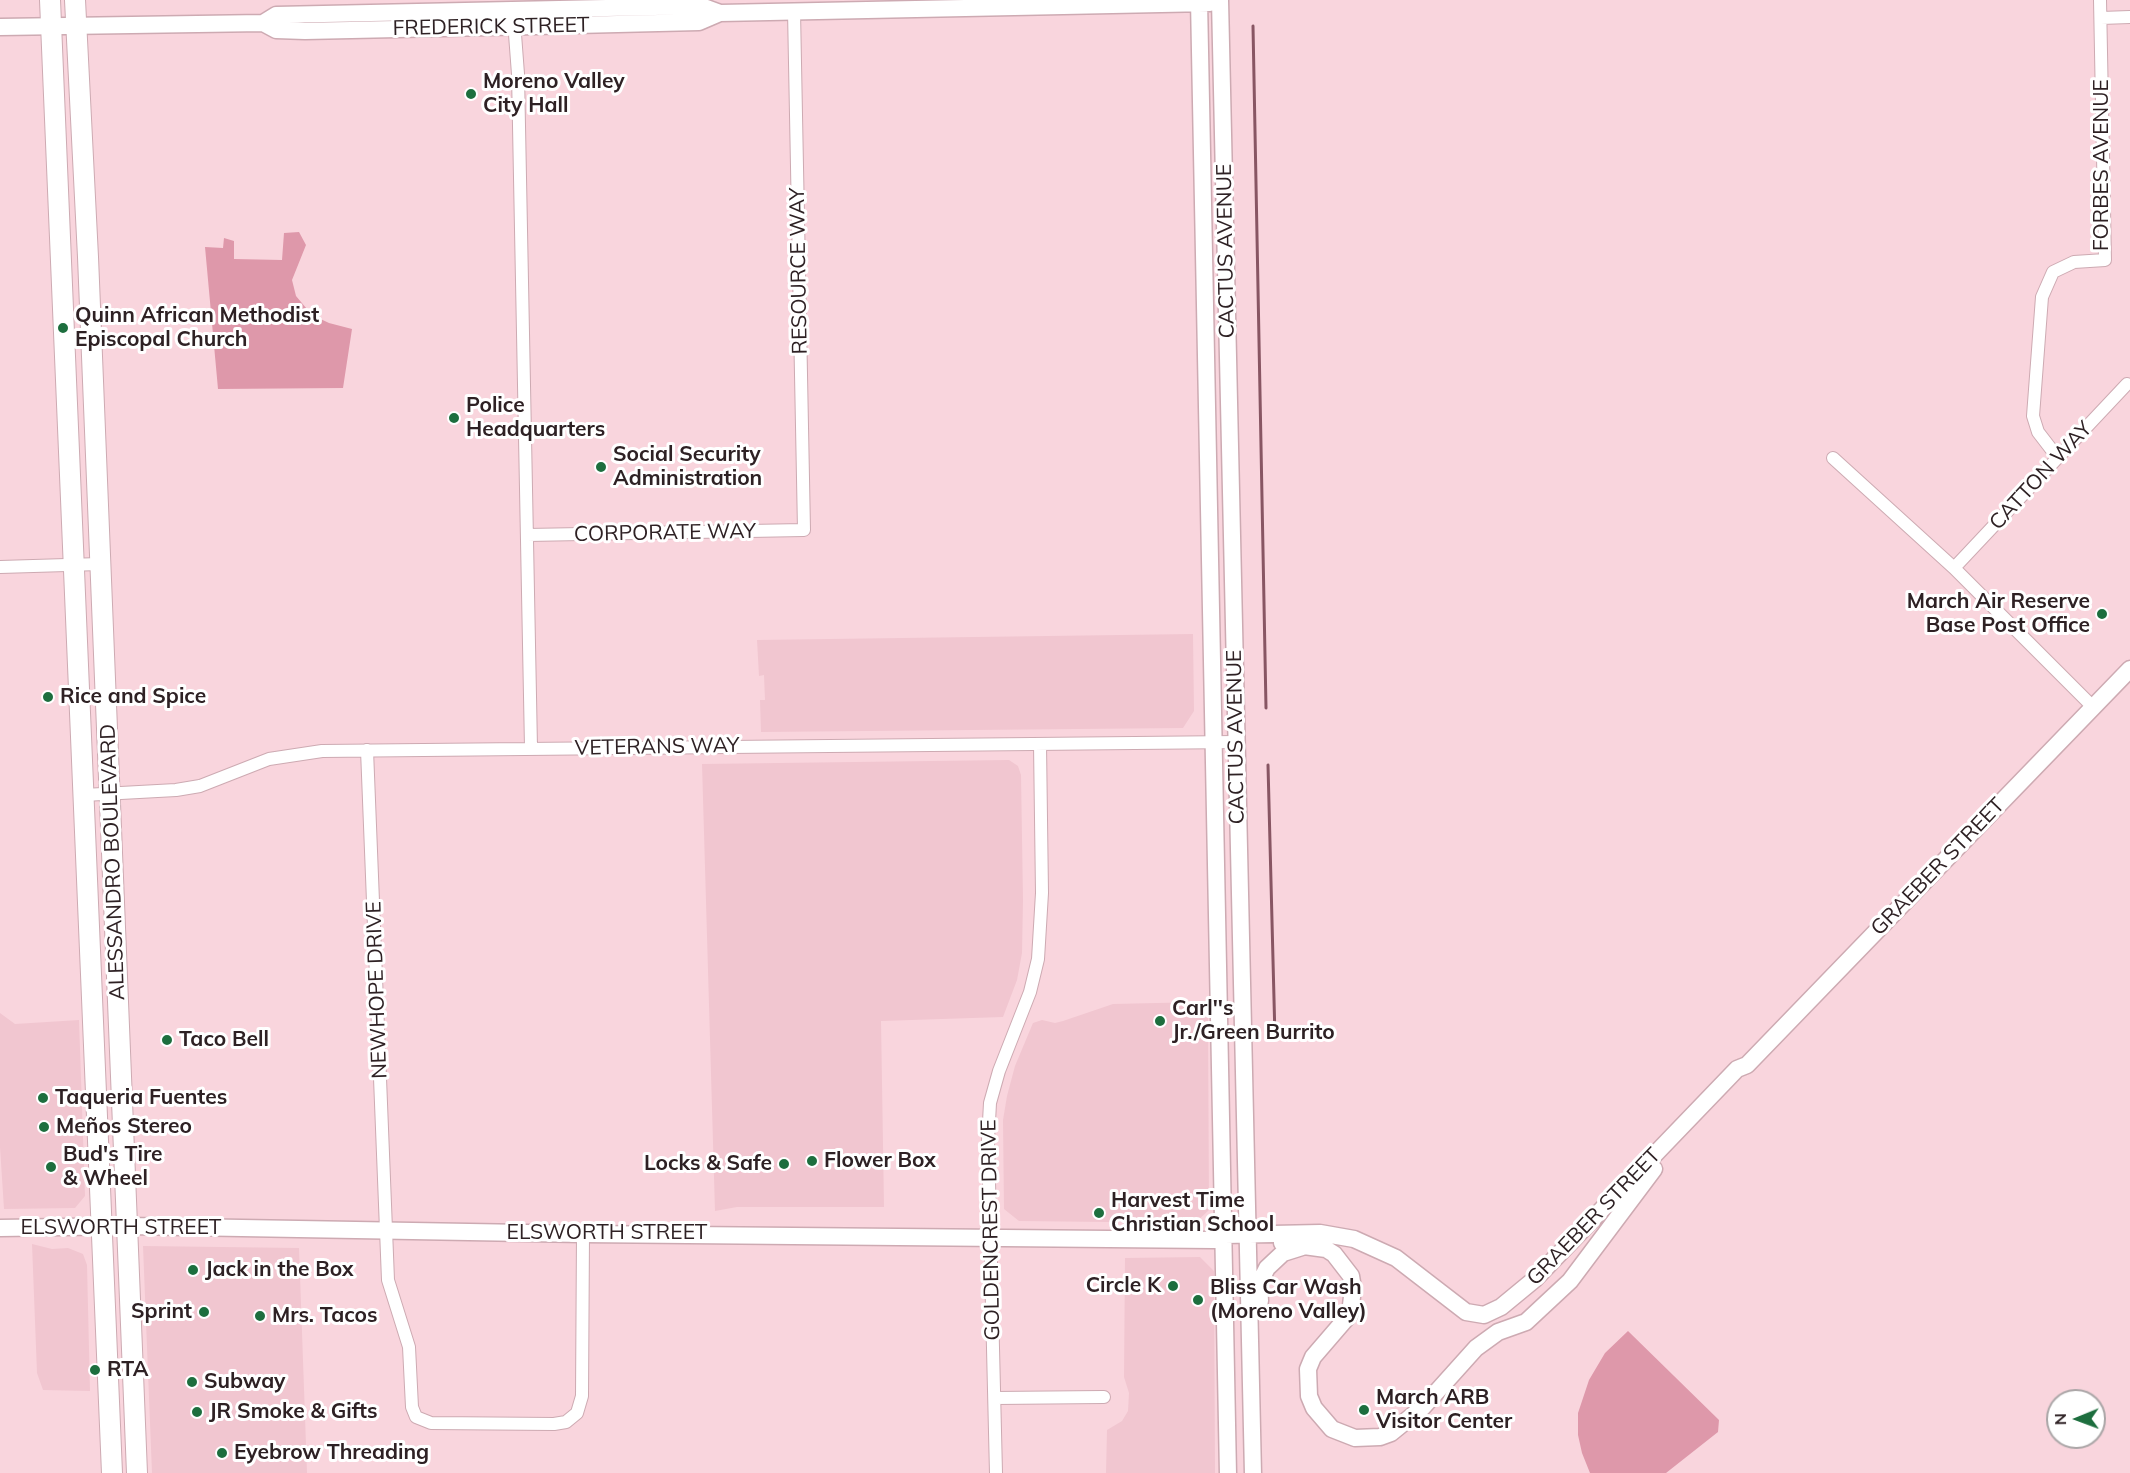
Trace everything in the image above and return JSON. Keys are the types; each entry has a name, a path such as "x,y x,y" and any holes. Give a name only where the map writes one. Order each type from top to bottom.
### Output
{"main road":[{"name":"ALESSANDRO BOULEVARD","path":"50,0 112,1473"},
{"name":"ALESSANDRO BOULEVARD","path":"75,0 137,1473"},
{"name":"FREDERICK STREET","path":"263,23 276,15 405,12 514,19 699,22 720,14 1220,1"},
{"name":"CACTUS AVENUE","path":"1220,1 1253,1473"},
{"name":"CACTUS AVENUE","path":"1199,2 1221,1240 1228,1473"},
{"name":"FREDERICK STREET","path":"0,27 263,23 276,30 304,30 514,19 644,4 701,6 720,14"},
{"path":"304,30 313,22 392,20 401,17 405,12"},
{"name":"GRAEBER STREET","path":"1248,1240 1320,1233 1354,1239 1396,1258 1454,1303 1475,1314 1494,1311 1517,1295 1737,1069 1747,1065 2130,669"},
{"path":"88,906 103,947 106,993 119,1004"},
{"path":"93,1013 108,1026 110,1071 122,1098"},
{"name":"GRAEBER STREET","path":"1352,1282 1350,1314 1313,1357 1308,1383 1314,1408 1332,1429 1355,1438 1367,1439 1391,1433 1423,1407 1476,1348 1498,1332 1526,1322 1570,1281 1661,1160 1746,1076 1747,1065"},
{"name":"ELSWORTH STREET","path":"0,1228 128,1226 582,1234 1248,1240"},
{"path":"1248,1240 1320,1247 1334,1254 1351,1276 1362,1304"},
{"path":"1252,1356 1260,1310 1259,1284 1263,1275 1283,1253 1305,1246"}],"street":[{"name":"FORBES AVENUE","path":"2058,458 2038,432 2033,416 2042,297 2053,272 2074,262 2105,260 2100,0"},
{"name":"RESOURCE WAY","path":"794,12 804,530"},
{"path":"2101,18 2130,17"},
{"path":"514,19 518,74 531,748"},
{"name":"CATTON WAY","path":"1954,568 2127,384"},
{"path":"1833,458 1954,568 2093,708"},
{"name":"CORPORATE WAY","path":"527,535 804,530"},
{"path":"0,567 100,564"},
{"name":"VETERANS WAY","path":"84,795 176,790 200,786 269,759 291,753 531,748 1236,742"},
{"name":"GOLDENCREST DRIVE","path":"996,1473 990,1236 990,1103 999,1071 1030,992 1038,958 1042,893 1040,744"},
{"name":"NEWHOPE DRIVE","path":"367,750 388,1280 409,1347 412,1407 416,1417 426,1422 441,1424 554,1424 566,1422 578,1413 582,1396 582,1234"},
{"path":"995,1398 1104,1397"}],"shaded area":[{"path":"299,232 306,245 292,280 296,296 312,315 329,323 352,329 343,388 218,389 205,247 223,248 224,238 234,241 234,259 282,260 284,233"},
{"path":"1193,634 1194,711 1183,728 761,732 760,700 765,700 764,675 759,676 757,640"},
{"path":"1009,760 1018,766 1021,775 1022,953 1017,980 1003,1017 881,1021 884,1207 737,1207 715,1211 702,764"},
{"path":"1201,1002 1206,1006 1208,1014 1209,1210 1195,1223 1019,1221 1004,1209 1003,1120 1015,1066 1033,1023 1042,1020 1055,1023 1113,1004"},
{"path":"0,1013 15,1024 79,1020 85,1196 75,1208 4,1209 0,1147"},
{"path":"32,1244 52,1249 68,1248 83,1254 87,1265 90,1391 43,1390 37,1373"},
{"path":"143,1246 299,1248 307,1473 152,1473"},
{"path":"1200,1257 1214,1271 1215,1473 1106,1473 1107,1430 1122,1421 1128,1411 1129,1393 1124,1377 1125,1258"},
{"path":"1628,1331 1719,1420 1718,1432 1666,1473 1590,1473 1578,1435 1578,1413 1589,1380 1605,1353"}],"waterway":[{"path":"1253,26 1266,708"},
{"path":"1268,765 1275,1038"}],"place":[{"name":"Moreno Valley City Hall","path":"471,94"},
{"name":"Quinn African Methodist Episcopal Church","path":"63,328"},
{"name":"Police Headquarters","path":"454,418"},
{"name":"Social Security Administration","path":"601,467"},
{"name":"March Air Reserve Base Post Office","path":"2102,614"},
{"name":"Rice and Spice","path":"48,697"},
{"name":"Carl''s Jr./Green Burrito","path":"1160,1021"},
{"name":"Taco Bell","path":"167,1040"},
{"name":"Taqueria Fuentes","path":"43,1098"},
{"name":"Meños Stereo","path":"44,1127"},
{"name":"Flower Box","path":"812,1161"},
{"name":"Locks & Safe","path":"784,1164"},
{"name":"Bud's Tire & Wheel","path":"51,1167"},
{"name":"Harvest Time Christian School","path":"1099,1213"},
{"name":"Jack in the Box","path":"193,1270"},
{"name":"Circle K","path":"1173,1286"},
{"name":"Bliss Car Wash (Moreno Valley)","path":"1198,1300"},
{"name":"Sprint","path":"204,1312"},
{"name":"Mrs. Tacos","path":"260,1316"},
{"name":"RTA","path":"95,1370"},
{"name":"Subway","path":"192,1382"},
{"name":"March ARB Visitor Center","path":"1364,1410"},
{"name":"JR Smoke & Gifts","path":"197,1412"},
{"name":"Eyebrow Threading","path":"222,1453"}]}
